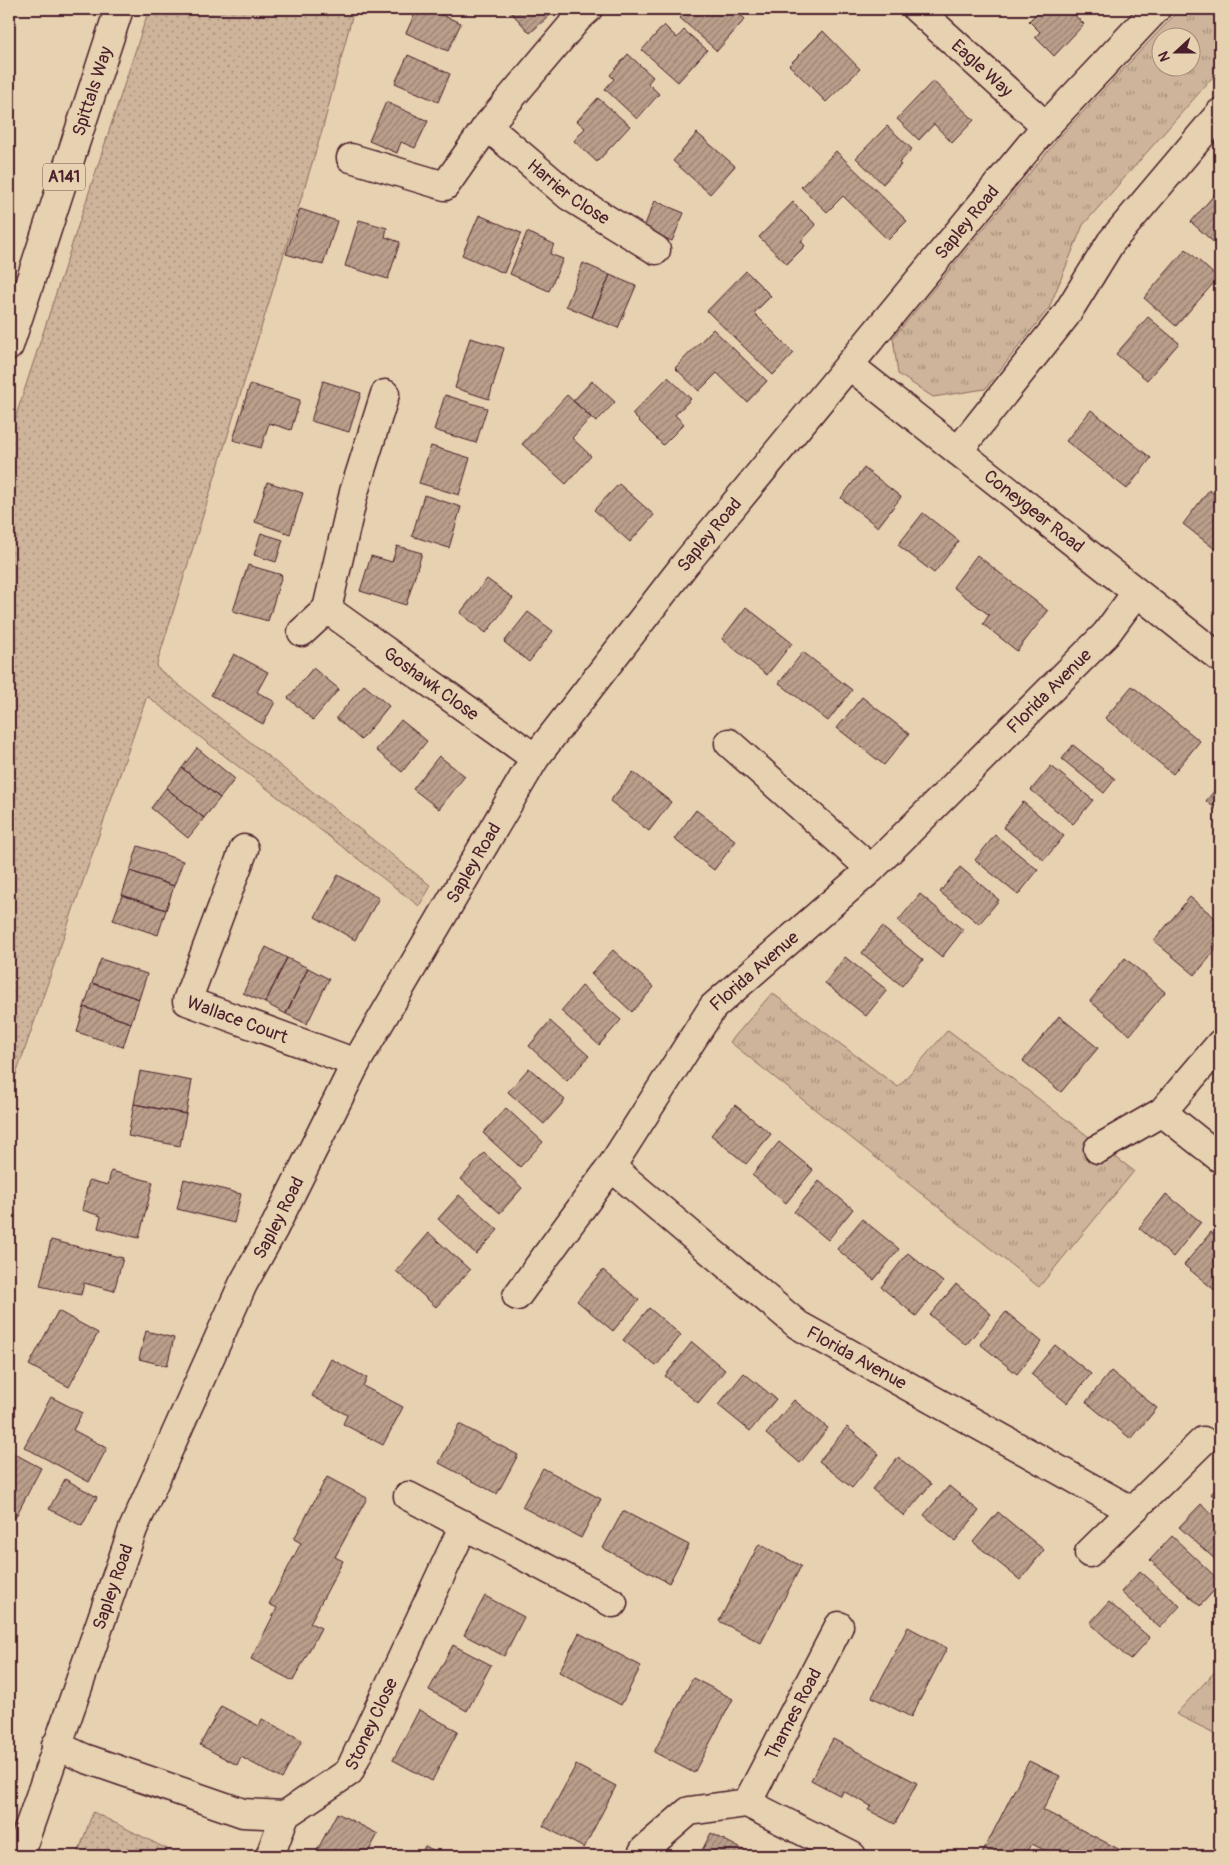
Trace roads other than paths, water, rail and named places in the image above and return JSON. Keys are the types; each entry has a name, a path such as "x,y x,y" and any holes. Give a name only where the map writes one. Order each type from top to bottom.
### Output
{"main road":[{"name":"Spittals Way","path":"9,346 119,9"},
{"path":"351,158 445,186 487,126 578,18 588,9"},
{"name":"Eagle Way","path":"917,9 1046,126"},
{"name":"Sapley Road","path":"19,1856 56,1745 133,1529 243,1284 273,1230 356,1063 535,758 686,564 1046,126 1156,9"},
{"path":"958,451 1066,315 1111,242 1220,113"},
{"name":"Harrier Close","path":"487,126 569,196 656,250"},
{"name":"Coneygear Road","path":"849,365 1220,658"},
{"path":"302,632 327,609 354,492 385,394"},
{"name":"Florida Avenue","path":"518,1296 610,1167 714,1007 871,869 1106,634 1136,593"},
{"name":"Goshawk Close","path":"327,609 535,758"},
{"path":"728,744 871,869"},
{"name":"Wallace Court","path":"244,849 187,1001 356,1063"},
{"path":"1098,1149 1162,1112 1220,1044"},
{"path":"1162,1112 1220,1158"},
{"name":"Florida Avenue","path":"610,1167 798,1325 1131,1510"},
{"path":"1089,1553 1203,1441"},
{"path":"408,1496 613,1603"},
{"name":"Stoney Close","path":"285,1815 349,1772 464,1524"},
{"name":"Thames Road","path":"747,1803 839,1626"},
{"path":"56,1745 84,1758 243,1813 285,1815 270,1856"},
{"path":"641,1856 644,1850 689,1811 747,1803 852,1856"}]}
